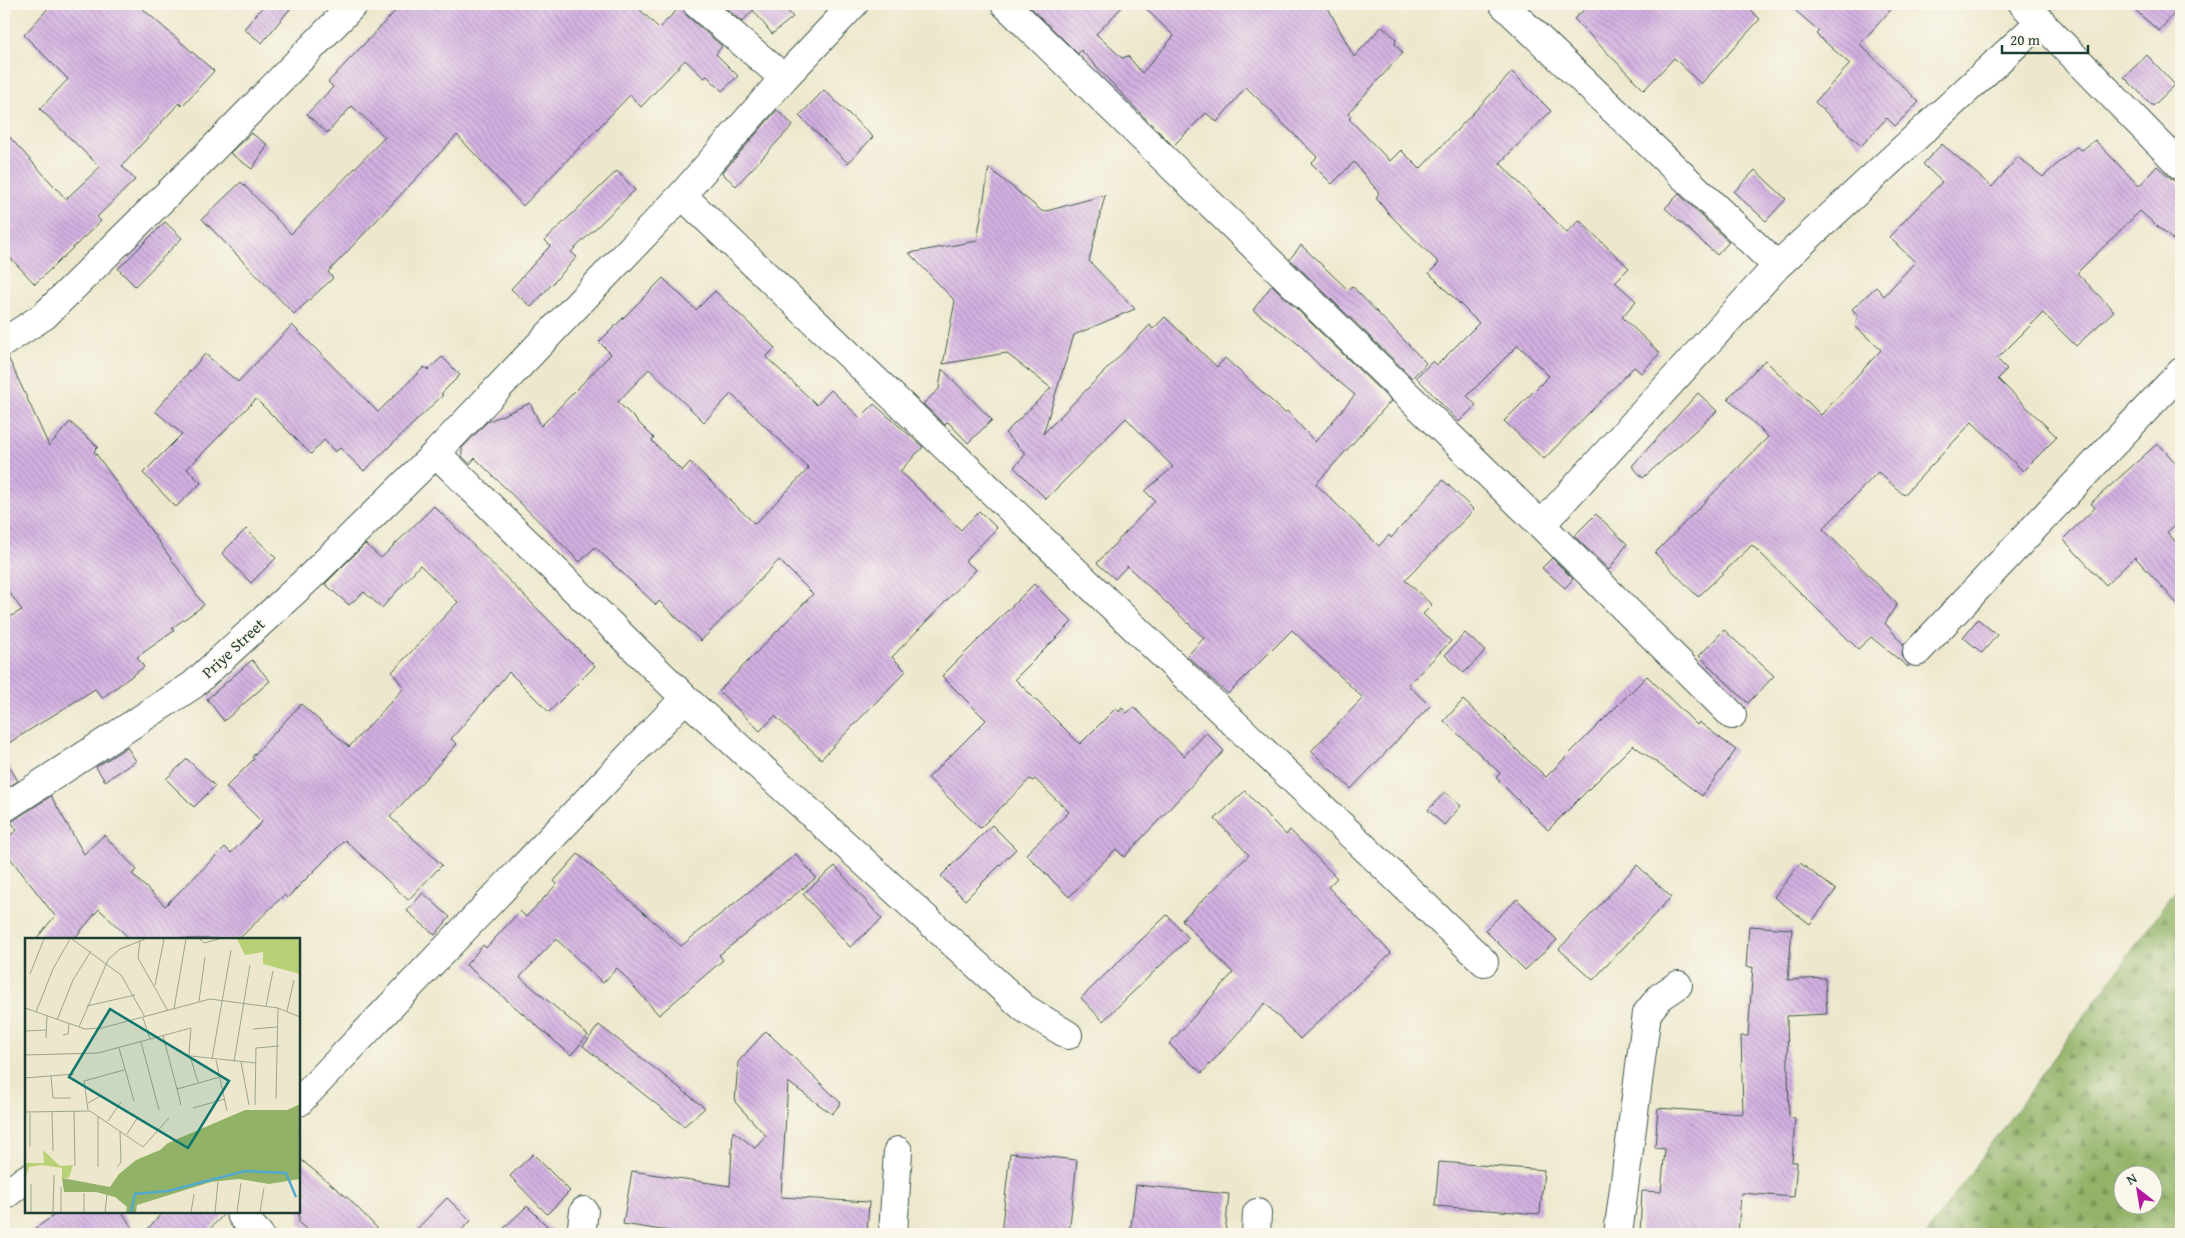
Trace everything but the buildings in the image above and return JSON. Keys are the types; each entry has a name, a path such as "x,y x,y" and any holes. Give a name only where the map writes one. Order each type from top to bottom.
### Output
{"street":[{"path":"4,342 44,316 207,155 354,4"},
{"path":"697,4 784,78"},
{"name":"Priye Street","path":"4,808 192,685 317,570 436,454 682,195 784,78 854,4"},
{"path":"1006,4 1732,714"},
{"path":"1503,4 1777,266"},
{"path":"1541,526 1777,266 2032,13 2181,166"},
{"path":"682,195 1484,962"},
{"path":"1917,652 2181,372"},
{"path":"436,454 685,698 1024,1008 1068,1035"},
{"path":"300,1101 685,698"},
{"path":"1618,1234 1647,1013 1660,997 1678,985"},
{"path":"893,1234 898,1150"},
{"path":"4,1196 25,1181"},
{"path":"240,1213 259,1234"}],"green space":[{"path":"2181,883 2181,1234 1926,1234"}]}
